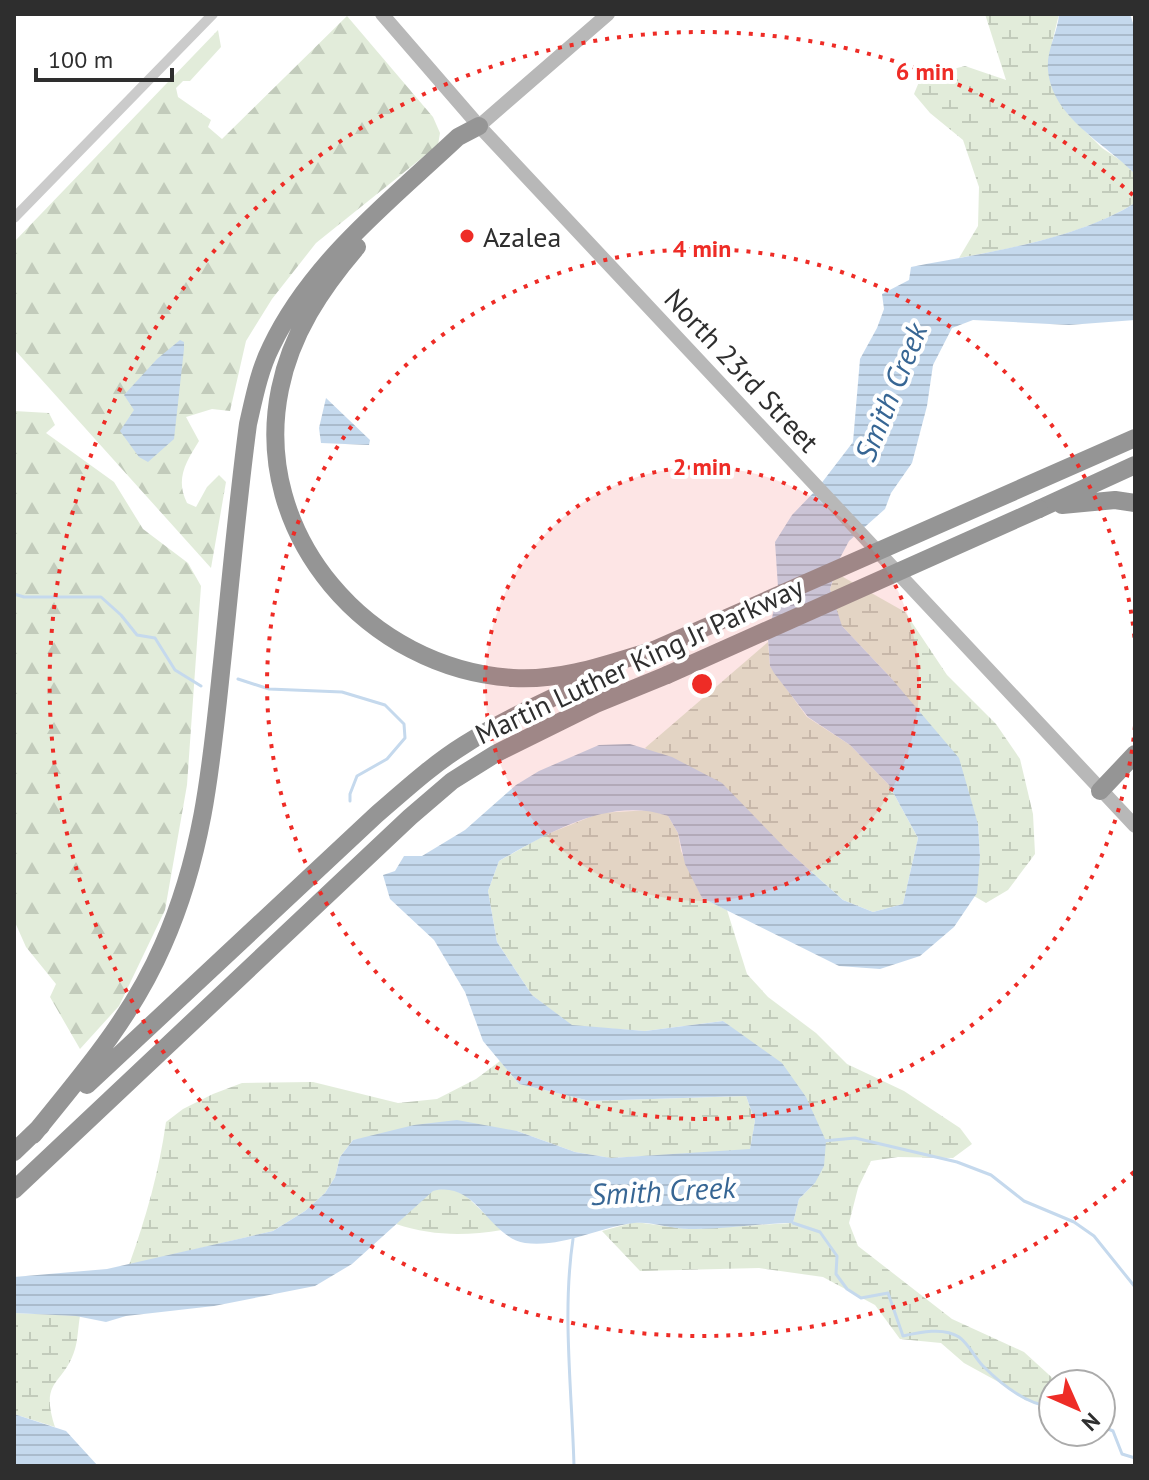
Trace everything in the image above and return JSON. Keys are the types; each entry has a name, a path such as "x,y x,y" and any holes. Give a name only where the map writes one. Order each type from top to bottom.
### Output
{"highway":[{"path":"479,126 467,145 358,246 317,297 300,328 283,378 276,417 276,443 285,497 308,551 343,601 374,628 424,658 481,674 534,679 585,672 654,650"},
{"path":"33,1135 97,1056 133,1003 162,947 189,876 209,789 248,424 269,349 304,289 326,262 458,137 479,126"},
{"name":"Martin Luther King Jr Parkway","path":"14,1152 376,815 422,775 462,746 501,723 654,650 1135,438"},
{"name":"Martin Luther King Jr Parkway","path":"14,1190 452,781 534,732 1135,465"},
{"path":"1039,509 1103,500 1135,503"},
{"path":"1100,791 1135,754"},
{"path":"1100,791 1128,778 1135,771"}],"main road":[{"name":"North 23rd Street","path":"382,14 479,126 1135,826"},
{"path":"479,126 608,14"}],"street":[{"path":"14,218 213,14"}],"green space":[{"path":"985,14 1059,14 1052,43 1067,113 1102,148 1135,174 1135,203 1072,232 959,258 978,226 979,187 963,140 930,113 914,94 921,77 965,66 1006,80"},
{"path":"347,16 433,117 440,133 438,145 316,243 272,299 246,341 230,411 212,409 186,417 199,441 182,478 187,503 196,507 207,487 219,475 226,482 211,568 14,349 14,242 218,30 221,47 190,81 183,81 176,88 178,97 211,120 208,127 222,139"},
{"path":"14,411 49,413 55,425 46,433 114,482 143,529 188,563 201,586 187,785 165,910 119,1006 80,1049 50,997 56,984 26,947 14,920"},
{"path":"836,573 905,612 947,675 996,724 1020,759 1033,814 1035,854 1008,890 986,903 974,896 980,857 978,824 891,678 841,625 830,589"},
{"path":"768,642 770,666 807,717 850,745 889,785 918,838 903,904 873,912 843,900 786,849 645,748"},
{"path":"650,810 668,816 678,833 681,851 702,898 727,910 747,974 768,997 816,1033 847,1064 904,1091 960,1128 972,1144 953,1158 898,1157 871,1161 858,1188 849,1223 858,1246 952,1319 1024,1352 1042,1368 1037,1368 1037,1403 1025,1400 1015,1391 964,1363 941,1343 900,1339 875,1305 823,1277 759,1268 640,1271 602,1231 635,1222 687,1229 793,1223 799,1199 815,1183 747,1040 723,1021 645,1031 572,1026 532,995 497,942 488,891 499,861 545,835 600,813"},
{"path":"500,1061 519,1084 590,1101 746,1096 755,1121 750,1150 611,1158 575,1152 517,1131 382,1135 353,1140 340,1157 335,1177 325,1193 305,1211 273,1231 129,1265 151,1195 166,1122 183,1109 242,1083 313,1082 398,1103 437,1099 476,1079"},
{"path":"451,1188 466,1196 502,1230 449,1234 396,1224 433,1190"},
{"path":"14,1313 80,1316 75,1349 51,1391 55,1427 14,1414"}],"water":[{"path":"1059,14 1130,14 1135,29 1135,174 1069,116 1059,102 1052,87 1048,63"},
{"name":"Smith Creek","path":"1135,203 1135,320 1069,325 973,320 952,328 933,365 927,406 912,463 891,493 885,509 849,541 830,589 842,626 959,758 978,824 980,857 977,893 954,927 920,956 880,969 839,966 702,898 685,864 678,833 668,816 646,811 602,814 580,820 538,839 499,861 488,891 497,942 532,995 572,1025 645,1031 723,1021 782,1063 806,1097 826,1141 824,1166 815,1183 799,1199 793,1223 682,1229 634,1223 553,1243 525,1243 501,1231 461,1194 448,1190 433,1191 352,1264 315,1286 214,1306 126,1316 106,1322 76,1316 14,1313 14,1277 107,1269 273,1231 305,1211 325,1193 335,1177 340,1157 353,1140 414,1125 457,1120 517,1131 575,1152 611,1158 750,1149 755,1121 746,1096 590,1101 519,1084 483,1041 465,992 434,940 390,899 383,875 395,871 404,856 422,856 465,830 516,785 539,771 599,745 630,744 672,757 722,783 786,849 843,900 873,912 903,904 918,838 889,785 850,745 808,717 770,666 768,639 778,587 775,542 792,515 817,489 853,442 860,359 884,309 882,294 909,280 911,267 1056,236 1111,216"},
{"path":"180,340 184,342 184,349 174,439 148,462 139,457 120,431 134,410 124,395 157,359"},
{"path":"326,398 370,440 369,445 321,443 319,428"},
{"path":"14,1414 66,1431 98,1466 14,1466"}],"waterway":[{"path":"14,594 24,597 101,597 137,635 155,638 175,670 201,686"},
{"path":"238,679 269,689 342,692 385,705 404,724 405,738 387,759 357,776 350,801"},
{"path":"823,1141 855,1138 957,1162 991,1175 1024,1201 1074,1222 1094,1236 1135,1287"},
{"path":"793,1223 820,1232 837,1256 836,1274 847,1289 861,1298 888,1293 903,1336 932,1331 953,1334 963,1340 983,1366 1007,1387 1037,1403"},
{"path":"573,1239 568,1324 574,1466"},
{"path":"1117,1441 1122,1454 1135,1458"}],"place":[{"name":"Azalea","path":"467,236"}]}
